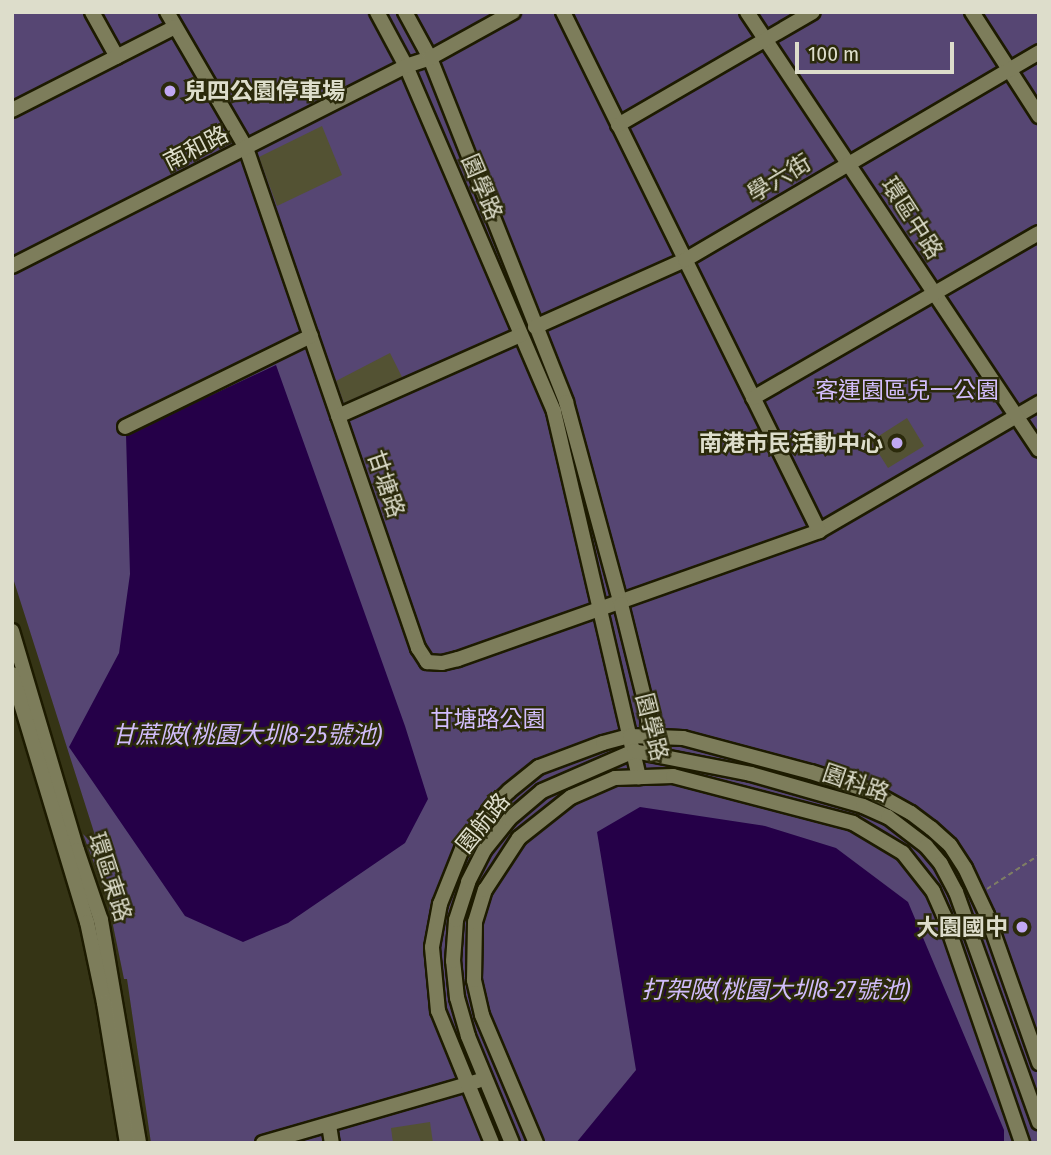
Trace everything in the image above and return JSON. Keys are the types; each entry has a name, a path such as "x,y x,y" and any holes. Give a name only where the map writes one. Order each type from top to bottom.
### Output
{"street":[{"path":"92,12 117,57"},
{"name":"甘塘路","path":"167,12 246,148 418,648 427,662 442,663 458,659 601,611"},
{"name":"園學路","path":"377,12 406,66 554,412 639,777"},
{"name":"園學路","path":"405,12 430,58 566,402 647,709 650,755 639,777"},
{"name":"南和路","path":"12,266 406,66 430,58 513,12"},
{"path":"563,12 820,531"},
{"name":"環區中路","path":"747,12 1039,450"},
{"path":"618,125 813,12"},
{"path":"972,12 1039,116"},
{"path":"12,110 175,27"},
{"name":"學六街","path":"535,327 685,260 1039,52"},
{"path":"754,398 1039,233"},
{"path":"338,416 521,335"},
{"path":"125,428 311,336"},
{"path":"601,611 820,531 1039,403"},
{"name":"環區東路","path":"12,631 76,850 101,920 139,1143"},
{"name":"環區東路","path":"12,674 88,922 127,1143"},
{"path":"492,1143 442,1020 433,978 432,947 438,914 452,870 484,818 525,777 539,767 567,755 630,736 683,738 811,772 873,792 911,813 950,845 978,895 1039,1063"},
{"name":"園科路","path":"634,751 751,774 863,806 888,817 926,846 941,864 956,892 1039,1123"},
{"name":"園航路","path":"513,1143 485,1077 457,998 453,961 456,920 468,881 493,839 509,819 542,791 634,751"},
{"path":"536,1143 482,1015 474,981 475,922 485,890 500,864 528,830 571,797 615,778 673,776 853,823 903,853 933,891 944,916 1022,1143"},
{"path":"263,1143 470,1086 485,1077"},
{"path":"329,1125 332,1143"}],"path":[{"path":"978,895 1039,855"}],"green space":[{"path":"12,12 1039,12 1039,1143 151,1143 127,979 124,979 108,901 83,834 100,851 12,575"}],"water":[{"name":"甘蔗陂(桃園大圳8-25號池)","path":"276,365 405,726 428,799 405,843 288,923 243,942 185,916 69,747 119,653 130,574 126,435"},
{"name":"打架陂(桃園大圳8-27號池)","path":"640,807 765,826 836,848 908,902 1004,1130 1004,1143 576,1143 636,1070 597,832"}],"building":[{"path":"322,126 342,175 277,206 259,157"},
{"path":"390,353 402,377 344,403 336,381"},
{"name":"南港市民活動中心","path":"907,418 924,446 888,468 871,441"},
{"path":"430,1122 433,1143 393,1143 391,1128"}],"place":[{"name":"兒四公園停車場","path":"170,91"},
{"name":"南港市民活動中心","path":"897,443"},
{"name":"大園國中","path":"1022,927"}],"park label":[{"name":"客運園區兒一公園","path":"907,390"},
{"name":"甘塘路公園","path":"488,719"}]}
